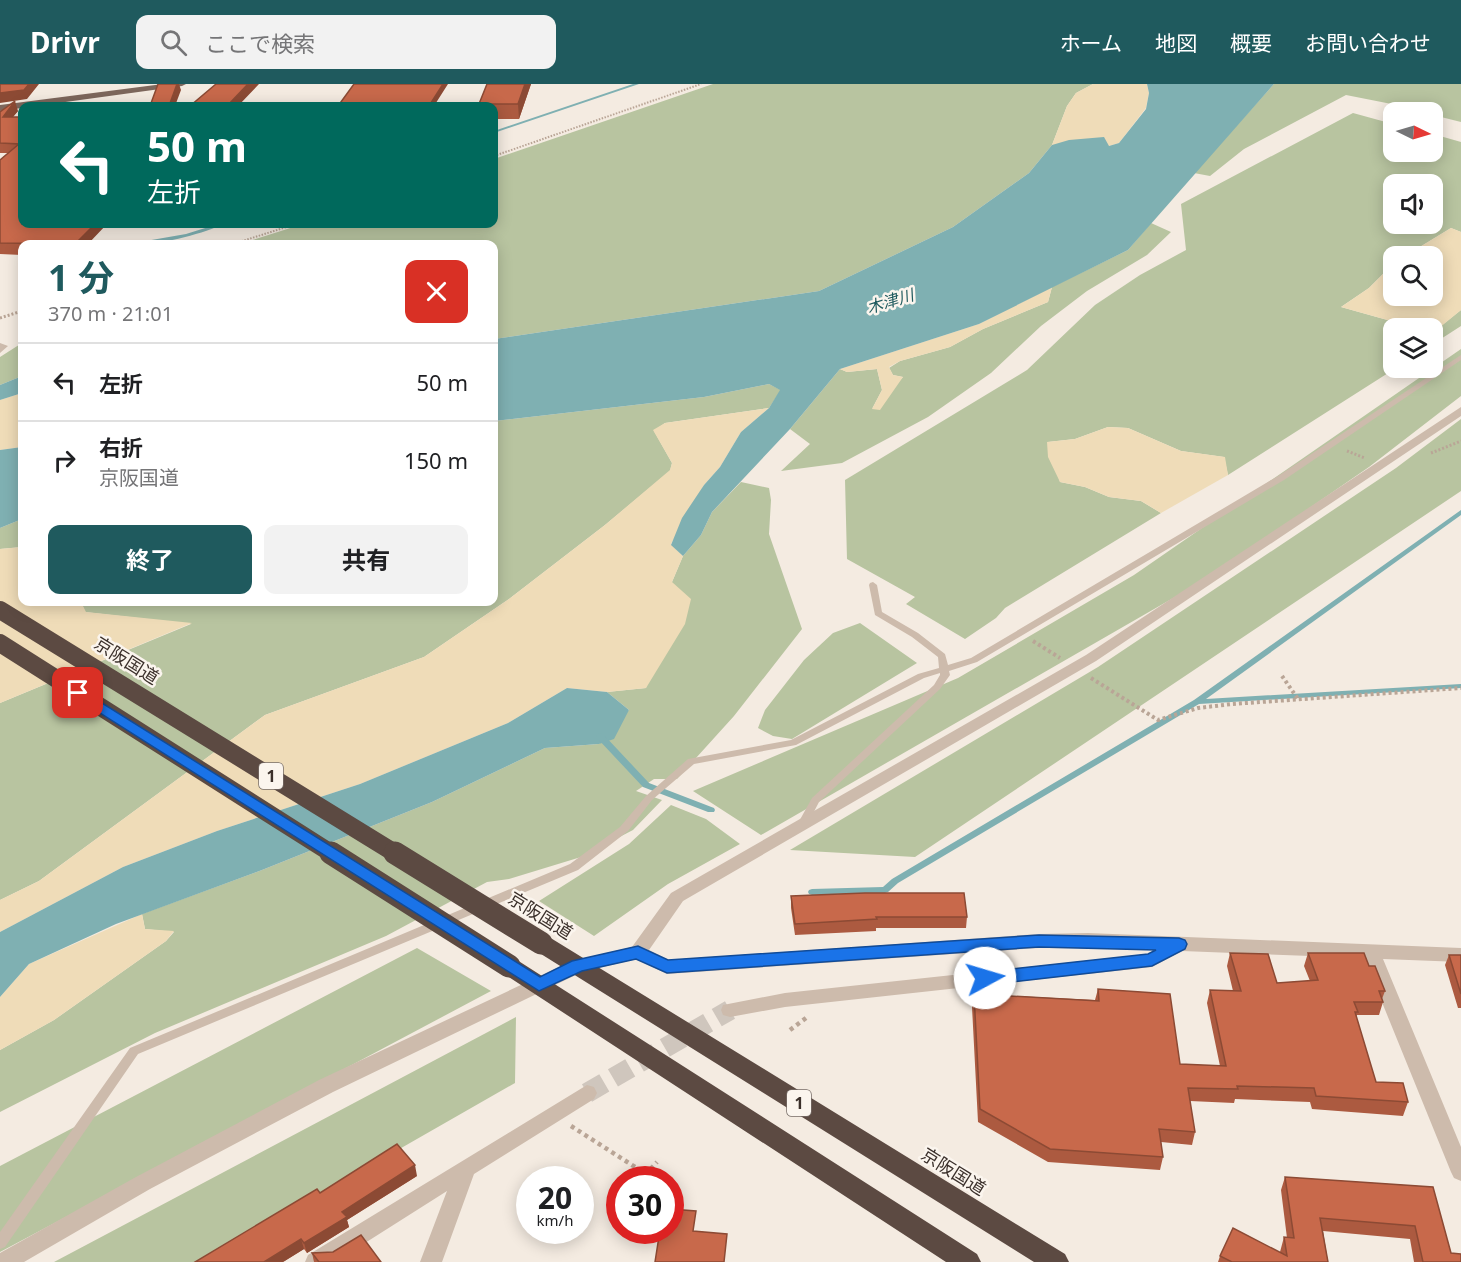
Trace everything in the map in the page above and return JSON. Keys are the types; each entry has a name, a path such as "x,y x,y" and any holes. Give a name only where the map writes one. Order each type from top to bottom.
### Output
{"highway":[{"name":"京阪国道","path":"0,610 1056,1262"},
{"name":"1","path":"0,643 539,985 968,1262"}],"main road":[{"path":"46,102 182,84"},
{"path":"0,108 16,106"}],"street":[{"path":"0,119 16,106"},
{"path":"638,952 677,897 1092,658 1461,411"},
{"path":"4,1262 143,1183 326,1086 578,966 638,952 667,967 1039,941 1461,955"},
{"path":"730,1010 785,1000 1152,960 1179,944"},
{"path":"1371,951 1461,1172"},
{"path":"316,1262 587,1093"},
{"path":"431,1262 465,1170"}],"lane":[{"path":"0,345 5,346 0,351"},
{"path":"0,1243 134,1051 574,867 624,829 649,798 691,761 793,743 921,676 974,660 1281,478 1461,357"},
{"path":"802,825 815,800 936,687 945,675 942,656 915,635 878,613 873,585"}],"path":[{"path":"498,155 701,84"},
{"path":"246,240 284,228"},
{"path":"0,318 18,312"},
{"path":"1332,445 1382,465"},
{"path":"1282,676 1299,700"},
{"path":"1158,720 1198,708 1461,688"},
{"path":"561,1132 571,1125 646,1174 657,1162"}],"green space":[{"path":"713,84 1093,84 1076,93 1067,106 1052,145 1029,173 953,227 819,291 498,338 498,240 253,240 290,228 498,228 498,158"},
{"path":"1274,84 1461,84 1461,122 1443,118 1443,102 1383,102 1346,95 1244,149 1210,176 1194,173"},
{"path":"1353,113 1383,121 1383,162 1443,162 1443,137 1461,142 1461,232 1451,228 1443,233 1443,174 1383,174 1383,234 1441,234 1421,246 1383,246 1383,274 1369,288 1341,307 1383,319 1383,376 1228,475 1224,457 1181,451 1128,428 1108,427 1075,439 1048,442 1060,482 1085,487 1109,497 1141,501 1161,513 1005,608 996,618 965,639 906,604 915,597 847,559 845,480 1027,370 1095,305 1140,275 1186,250 1181,204"},
{"path":"1151,223 1171,232 1147,255 1087,291 1041,326 991,373 928,417 842,463 781,471 810,444 790,429 840,369 847,372 877,369 882,390 872,409 903,377 893,375 889,368 900,361 950,347 983,329 1048,302 1052,287 1128,250"},
{"path":"1461,310 1461,326 1443,338 1443,324"},
{"path":"18,346 18,378 0,385 0,357"},
{"path":"1461,349 1461,396 1369,467 1208,578 761,835 693,791 958,678 1134,575 1419,378 1443,378 1443,361"},
{"path":"769,384 781,390 769,408 665,423 654,431 672,463 670,471 605,525 509,599 424,657 265,715 39,881 0,900 0,703 191,624 85,612 83,606 498,606 498,421 704,397"},
{"path":"1461,419 1461,491 915,857 790,850 1098,667 1396,468"},
{"path":"741,482 769,488 771,500 769,534 802,629 734,716 677,779 654,779 636,791 662,800 633,830 581,857 509,879 487,882 386,936 155,1033 0,1112 0,1050 54,1020 166,941 174,932 145,929 142,914 262,870 432,802 545,748 599,744 629,710 607,692 646,688 672,582 683,556 701,535 712,512"},
{"path":"18,521 18,547 0,549 0,528"},
{"path":"860,623 917,663 792,739 773,736 758,728 765,710 804,660 833,633"},
{"path":"671,805 706,819 740,844 668,884 594,936 539,901 629,844"},
{"path":"417,948 491,991 0,1252 0,1166"},
{"path":"516,1017 515,1083 202,1262 54,1262"}],"sand":[{"path":"1093,84 1147,84 1149,93 1146,108 1119,143 1109,146 1052,145 1067,106 1076,93"},
{"path":"1451,228 1461,232 1461,310 1443,325 1443,318 1383,319 1341,307 1369,288 1383,274 1383,306 1443,306 1443,246 1421,246"},
{"path":"1052,287 1048,302 983,329 950,347 900,361 889,367 893,375 903,377 880,410 872,409 882,390 877,369 847,372 840,369 979,324"},
{"path":"18,394 18,448 0,450 0,400"},
{"path":"769,408 741,432 720,467 704,485 671,544 683,556 672,582 691,599 685,624 646,688 607,692 567,688 508,723 360,784 217,831 123,867 0,932 0,900 39,881 265,715 424,657 509,599 605,525 670,470 672,463 653,430 665,423"},
{"path":"1108,427 1128,428 1181,451 1225,457 1228,475 1161,513 1141,501 1109,497 1085,487 1060,482 1048,457 1047,442 1075,439"},
{"path":"18,547 18,606 83,606 86,612 192,623 0,703 0,549"},
{"path":"142,914 145,929 174,931 166,941 54,1020 0,1050 0,997 29,964"}],"water":[{"name":"木津川","path":"1147,84 1274,84 1128,250 979,324 840,369 790,429 712,512 701,535 683,556 671,545 682,518 704,485 720,467 741,432 769,408 780,390 769,384 704,397 498,421 498,338 819,291 953,227 1029,173 1052,145 1069,140 1104,137 1109,146 1119,143 1146,109 1149,93"},
{"path":"18,378 18,394 0,400 0,385"},
{"path":"18,448 18,521 0,528 0,450"},
{"path":"567,688 607,692 629,710 614,739 599,744 545,748 432,802 262,870 116,924 29,964 0,997 0,932 123,867 217,831 360,784 508,723"}],"building":[{"path":"0,84 29,84 24,90 0,93"},
{"path":"158,84 177,84 170,102 151,102"},
{"path":"216,84 248,84 231,102 195,102"},
{"path":"354,84 443,84 432,102 341,102"},
{"path":"487,84 525,84 518,104 480,102"},
{"path":"15,101 3,117 18,117 18,144 0,143 0,112"},
{"path":"18,145 18,228 91,228 79,240 18,240 18,243 0,243 0,160"},
{"path":"964,893 967,917 876,917 877,919 795,924 791,896"},
{"path":"1230,953 1268,954 1277,983 1318,980 1308,953 1364,953 1369,966 1375,966 1385,991 1379,991 1383,1002 1354,1002 1358,1012 1355,1012 1376,1082 1403,1083 1408,1102 1316,1096 1314,1088 1237,1086 1238,1089 1188,1088 1195,1132 1159,1129 1163,1157 1050,1149 980,1109 974,994 1099,1001 1098,989 1170,994 1180,1064 1226,1066 1210,990 1241,991"},
{"path":"1449,955 1461,955 1461,994"},
{"path":"397,1144 415,1165 342,1212 347,1217 304,1243 301,1239 264,1262 195,1262 317,1189 320,1193"},
{"path":"1285,1177 1433,1187 1451,1253 1461,1254 1461,1262 1423,1262 1415,1226 1320,1218 1328,1262 1232,1262 1220,1256 1233,1228 1287,1256 1284,1237 1294,1238"},
{"path":"684,1210 696,1211 693,1231 727,1234 724,1262 655,1262 658,1244 684,1244"},
{"path":"361,1235 381,1262 319,1262 312,1253 333,1252"}],"waterway":[{"path":"498,131 637,84"},
{"path":"161,240 209,228"},
{"path":"812,892 885,890 895,881 1197,702 1461,512"},
{"path":"1198,702 1461,686"},
{"path":"600,736 646,785 711,810"}],"tunnel":[{"path":"587,1093 730,1010"}],"route":[{"path":"78,693 539,985 578,966 638,952 667,967 1039,941 1088,940 1179,944 1152,960 985,978"}]}
